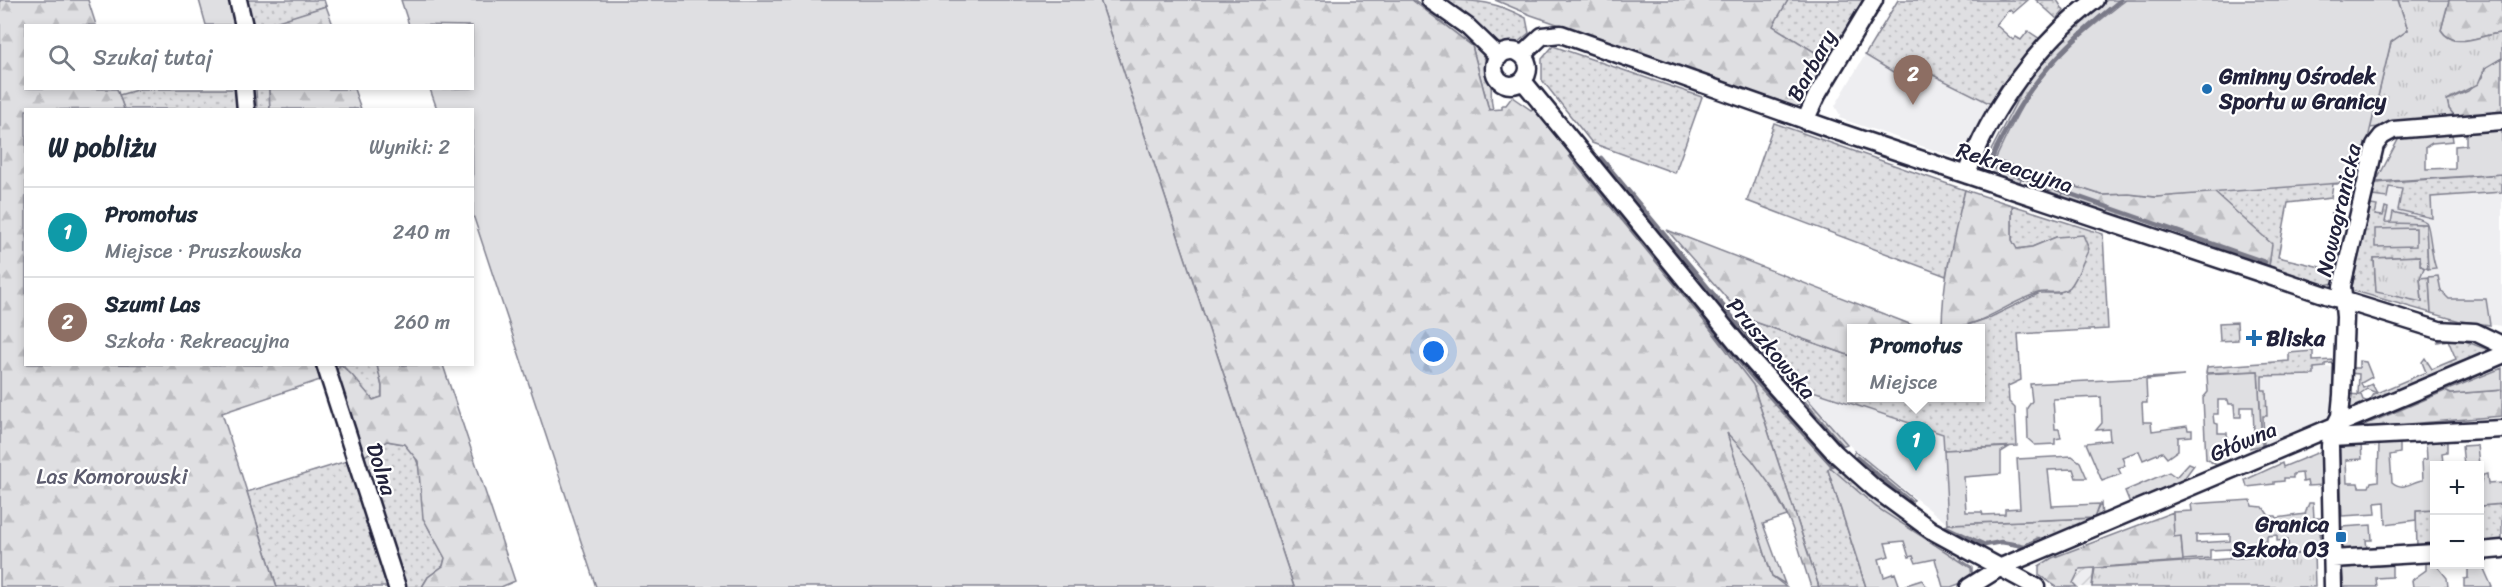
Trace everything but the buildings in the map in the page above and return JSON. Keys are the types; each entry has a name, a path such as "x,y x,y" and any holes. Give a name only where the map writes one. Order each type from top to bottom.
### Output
{"street":[{"path":"238,0 244,24"},
{"path":"1430,0 1468,27 1499,57"},
{"name":"Barbary","path":"1805,121 1817,95 1874,0"},
{"path":"1968,175 1978,149 2011,92 2047,46 2095,0"},
{"name":"Rekreacyjna","path":"1522,55 1542,36 1557,33 1805,121 2343,300 2439,330 2475,332 2502,345"},
{"path":"1510,52 1522,55 1528,68 1523,81 1511,85 1499,80 1495,68 1499,57 1510,52"},
{"name":"Pruszkowska","path":"1523,81 1763,373 1835,453 1874,488 1931,530 2036,587"},
{"path":"244,90 246,108"},
{"name":"Nowogranicka","path":"2333,587 2333,432 2342,395 2345,317 2342,285 2375,145 2389,131 2402,128 2502,122"},
{"name":"Główna","path":"1969,587 2001,567 2333,432 2502,355"},
{"name":"Dolna","path":"326,366 396,587"},
{"path":"2333,432 2502,429"},
{"path":"2484,550 2502,549"},
{"path":"2332,559 2430,553"}],"shaded area":[{"path":"1865,55 1921,88 1926,72 1991,104 1968,151 1954,157 1839,118 1840,115 1835,106"},
{"path":"2502,174 2502,326 2460,321 2351,290 2376,183"},
{"path":"2338,367 2336,414 2262,445 2258,371"},
{"path":"1793,385 1943,434 1948,524 1855,451"},
{"path":"2095,568 2091,587 2080,587 2073,583 2080,569"}],"green space":[{"name":"Las Komorowski","path":"0,0 88,0 96,24 24,24 24,90 117,90 124,108 24,108 24,366 315,366 320,380 222,413 277,587 0,587"},
{"path":"199,0 232,0 238,24 206,24"},
{"path":"244,0 324,0 326,6 272,24 252,24"},
{"path":"401,0 1100,0 1294,587 596,587 474,218 474,108 437,108 430,90 474,90 474,24 409,24"},
{"path":"1100,0 1412,0 1472,46 1489,110 1502,109 1502,105 1506,105 1512,97 1531,110 1534,107 1578,157 1753,385 1819,587 1811,587 1795,536 1779,499 1767,481 1728,435 1772,576 1786,587 1294,587"},
{"path":"1412,0 1447,23 1453,24 1483,55 1491,81 1493,109 1489,110 1472,46"},
{"path":"1445,0 1477,1 1505,8 1526,18 1529,33 1517,43 1505,45 1496,42"},
{"path":"1495,0 1788,0 1773,26 1829,61 1805,102 1796,107 1531,15"},
{"path":"1788,0 1865,0 1829,61 1772,26"},
{"path":"1898,0 2028,0 2013,13 2009,9 1996,25 2013,40 2016,37 2021,40 2028,31 2040,39 2000,87 1991,104 1927,72 1921,89 1865,55"},
{"path":"2036,0 2057,0 2064,11 2057,19"},
{"path":"2107,0 2135,0 2333,183 2338,184 2333,184 2331,198 2288,203 2278,257 2329,269 2341,217 2331,213 2339,209 2343,217 2332,269 2341,271 2338,282 2325,285 2269,266 2270,259 2068,184 2062,196 2032,185 2034,179 2022,175 2020,182 1983,170 1982,160 1986,160 2026,83 2069,33"},
{"name":"Gminny Ośrodek Sportu w Granicy","path":"2126,0 2398,0 2408,30 2391,42 2366,147 2353,182 2156,197 2129,194 2102,195 1995,160 2022,106 2043,75 2083,35"},
{"path":"2398,0 2449,0 2441,30 2454,40 2470,40 2502,33 2502,58 2485,68 2478,84 2447,100 2449,109 2457,119 2370,128 2391,42 2408,30"},
{"path":"2449,0 2502,0 2502,33 2461,41 2447,36 2441,30"},
{"path":"326,6 333,24 268,24"},
{"path":"1553,46 1702,97 1675,173 1592,143 1542,80 1542,59"},
{"path":"2502,58 2502,116 2457,119 2449,109 2447,100 2468,91 2482,77 2485,68"},
{"path":"136,90 239,90 240,108 124,108 119,95"},
{"path":"256,90 269,90 270,108 257,108"},
{"path":"269,90 354,90 361,108 270,108"},
{"path":"1774,123 1965,190 1946,276 1747,201"},
{"path":"2502,131 2502,174 2376,182 2399,138 2452,134 2453,141 2432,143 2426,147 2426,169 2455,168 2455,146 2466,145 2466,133"},
{"path":"2502,174 2502,192 2431,197 2432,218 2398,210 2402,189 2389,187 2387,198 2373,196 2376,183"},
{"path":"2067,184 2102,195 2129,194 2155,197 2214,192 2272,244 2269,266 2062,196"},
{"path":"1965,190 2012,205 2012,240 2017,249 2032,247 2056,237 2083,235 2089,249 2073,283 2066,290 2038,293 1968,324 1942,324 1946,276"},
{"path":"2012,205 2103,234 2108,329 2018,334 2021,380 2008,386 2009,402 2015,408 2017,446 1944,450 1943,434 1795,385 1847,444 1839,447 1787,390 1793,384 1744,318 1847,355 1847,402 1985,402 1985,324 1971,324 1991,317 2040,293 2060,293 2056,237 2032,247 2016,249 2012,240"},
{"path":"2371,205 2377,206 2375,215 2383,216 2385,207 2388,208 2385,222 2426,224 2428,269 2420,266 2420,256 2374,258 2376,291 2422,302 2420,278 2429,277 2431,313 2351,290"},
{"path":"2393,212 2426,222 2436,268 2428,269 2426,224 2391,223"},
{"path":"2416,228 2416,246 2375,247 2375,229"},
{"path":"1667,230 1910,324 1847,324 1847,355 1744,318"},
{"path":"2420,256 2420,265 2424,268 2420,278 2422,302 2376,292 2374,258"},
{"path":"2438,276 2441,291 2449,299 2486,299 2490,325 2460,321 2431,313 2429,277"},
{"path":"1688,291 1781,404 1963,557 1961,560 1972,567 1972,579 1876,507 1830,468 1828,470 1866,587 1819,587 1753,385 1683,295"},
{"path":"2237,322 2238,340 2220,341 2219,323"},
{"path":"2452,336 2491,351 2351,412 2348,409 2348,394 2361,395 2363,400 2369,402 2374,394 2426,372 2422,362 2425,358 2432,369 2456,359 2448,340 2438,342 2441,337"},
{"path":"2313,351 2313,361 2334,360 2335,367 2332,363 2325,364 2325,367 2314,368 2314,375 2262,376 2262,390 2266,390 2267,416 2263,416 2264,444 2262,445 2258,371 2206,373 2207,367 2289,361 2289,353"},
{"path":"2359,361 2366,362 2372,377 2361,383 2363,388 2372,384 2377,393 2367,389 2358,395 2359,374 2349,373 2349,368 2359,368"},
{"path":"342,366 377,366 382,397 373,400"},
{"path":"342,366 373,400 382,397 377,366 443,366 515,581 501,587 422,587 428,577 443,566 445,558 423,518 418,461 404,444 387,441 363,457 336,370"},
{"path":"2502,368 2502,390 2451,394 2445,391"},
{"path":"2258,371 2262,445 2250,448 2254,432 2253,407 2241,407 2241,417 2235,417 2234,404 2229,404 2228,400 2218,400 2218,414 2213,414 2214,423 2218,424 2218,433 2227,433 2229,460 2216,465 2206,459 2203,398 2208,392 2207,374"},
{"path":"2184,376 2146,380 2147,403 2142,403 2143,422 2151,422 2152,431 2187,426 2188,430 2192,430 2192,436 2178,437 2178,450 2167,458 2162,452 2143,460 2139,451 2122,457 2125,466 2118,468 2121,474 2102,481 2086,443 2110,440 2109,429 2096,430 2102,423 2101,397 2053,399 2055,429 2059,429 2061,438 2055,439 2055,444 2035,445 2028,439 2027,408 2032,401 2030,384"},
{"path":"2502,390 2502,416 2385,426 2343,434 2445,391 2451,394"},
{"path":"1727,433 1752,460 1773,489 1787,516 1763,524 1785,584 1772,576"},
{"path":"2447,440 2447,452 2442,453 2443,461 2430,461 2430,510 2416,511 2416,520 2386,524 2385,502 2375,503 2376,514 2342,516 2339,446 2361,445 2362,459 2346,460 2347,483 2358,483 2359,487 2369,487 2371,482 2378,481 2379,444 2400,443 2400,453 2390,455 2392,482 2404,486 2423,480 2422,460 2427,459 2426,441"},
{"path":"387,441 404,444 417,460 427,524 445,558 443,566 428,577 422,587 406,587 363,457"},
{"path":"2477,445 2479,461 2464,461 2462,446"},
{"path":"2009,447 2001,452 2001,474 1964,477 1966,512 1982,512 1983,515 2005,514 2005,509 2020,508 2017,459 2072,456 2080,462 2087,478 2076,478 2073,469 2048,470 2052,506 2099,504 2094,518 1948,524 1944,450"},
{"path":"2324,450 2325,485 2308,486 2307,481 2303,482 2302,473 2293,474 2293,478 2284,478 2284,481 2274,482 2274,484 2247,487 2245,480 2282,463 2283,467"},
{"path":"1855,451 1914,500 1907,504 1851,459"},
{"path":"347,461 387,587 277,587 247,492"},
{"path":"2189,463 2194,465 2183,480 2130,503 2125,491 2169,472 2176,477"},
{"path":"1830,467 1876,507 1971,568 1972,579 1951,587 1943,587 1935,559 1916,563 1913,556 1909,557 1904,541 1885,543 1889,556 1879,559 1884,577 1895,573 1900,587 1866,587 1828,470"},
{"path":"2487,474 2488,484 2502,483 2502,504 2484,506 2484,475"},
{"path":"2251,500 2252,506 2263,507 2269,516 2277,518 2305,514 2309,503 2313,503 2314,518 2325,518 2325,526 2320,527 2321,552 2289,554 2288,540 2277,541 2277,535 2267,536 2267,541 2261,542 2261,555 2230,557 2230,549 2210,550 2210,558 2183,560 2181,536 2174,537 2173,512 2192,511 2191,504","holes":["2230,534 2230,541 2196,543 2196,535"]},
{"path":"2101,503 2102,519 2041,545 2038,541 2024,548 2004,543 1982,546 1972,541 1970,545 1944,530 1948,524 2093,518"},
{"path":"2502,504 2502,542 2484,543 2484,506"},
{"path":"2430,510 2430,546 2417,547 2416,511"},
{"path":"2173,512 2174,536 2181,536 2183,561 2104,567 2092,587 2094,568 2080,569 2073,583 2077,587 2057,587 2039,575 2039,566 2052,558"},
{"path":"2371,525 2372,540 2366,540 2367,549 2343,551 2342,527"},
{"path":"2314,553 2315,587 2092,587 2095,568"},
{"path":"2430,562 2430,569 2440,569 2447,578 2448,587 2413,587 2412,580 2426,570 2426,563"},
{"path":"2392,565 2392,577 2376,578 2377,587 2344,587 2342,568"},
{"path":"2468,569 2484,569 2492,587 2464,587 2464,579 2468,578"},
{"path":"1922,580 1927,587 1900,587"}],"waterway":[{"path":"2121,0 2087,28 2043,73 2018,108 1997,146 1990,166 2265,262"},
{"path":"1571,156 1754,379 1832,465"},
{"path":"1601,158 1841,445"},
{"path":"1857,458 1909,501"},
{"path":"1946,527 1985,545 2001,542 2025,546 2039,539"}],"place":[{"name":"Gminny Ośrodek Sportu w Granicy","path":"2207,89"},
{"name":"Szumi Las","path":"1913,105"},
{"name":"Bliska","path":"2254,338"},
{"name":"Promotus","path":"1916,471"},
{"name":"Granica Szkoła 03","path":"2341,537"}]}
